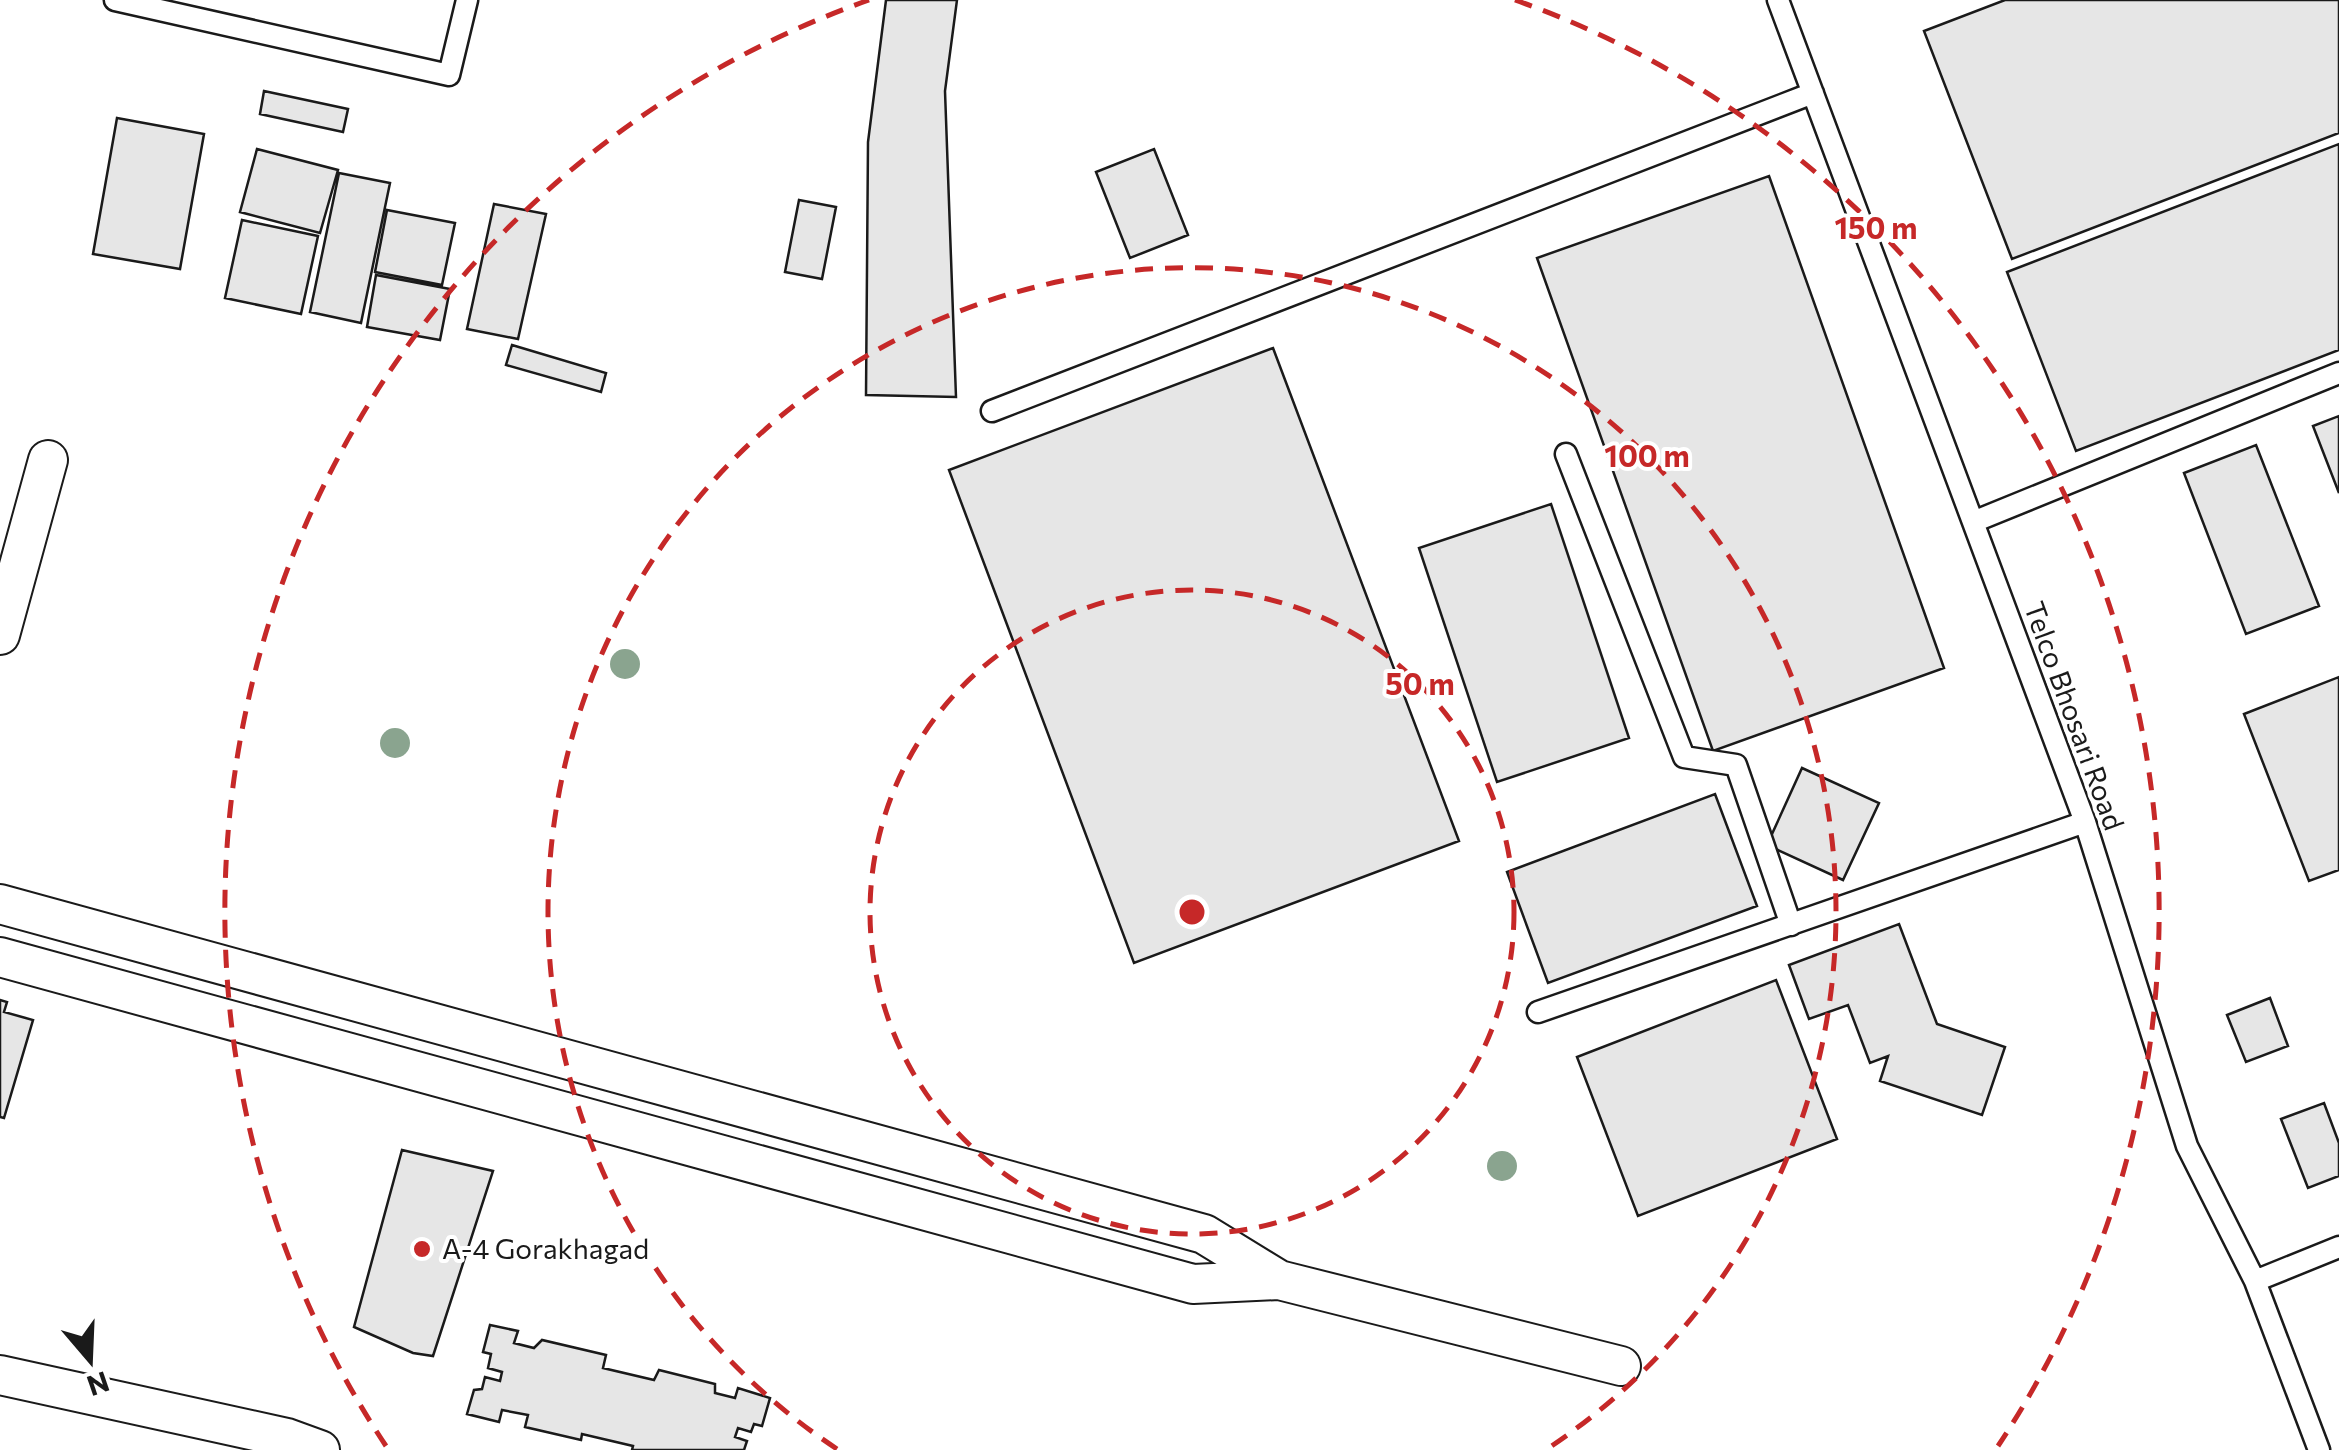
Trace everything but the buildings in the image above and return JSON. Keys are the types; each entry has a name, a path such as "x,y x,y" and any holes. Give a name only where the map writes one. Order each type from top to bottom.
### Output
{"street":[{"path":"0,635 10,553 48,460"},
{"path":"0,904 1204,1234 1280,1280"},
{"path":"0,958 1193,1284 1280,1280 1621,1366"},
{"path":"0,1375 287,1438 320,1450"}],"lane":[{"path":"115,0 449,75 467,0"},
{"name":"Telco Bhosari Road","path":"1778,0 2084,822 2187,1146 2256,1281 2319,1450"},
{"path":"992,411 1813,94"},
{"path":"1972,522 2339,374"},
{"path":"1566,454 1684,757 1736,766 1791,924"},
{"path":"1538,1012 2084,822"},
{"path":"2256,1281 2339,1247"}],"place":[{"name":"A-4 Gorakhagad","path":"422,1249"}]}
